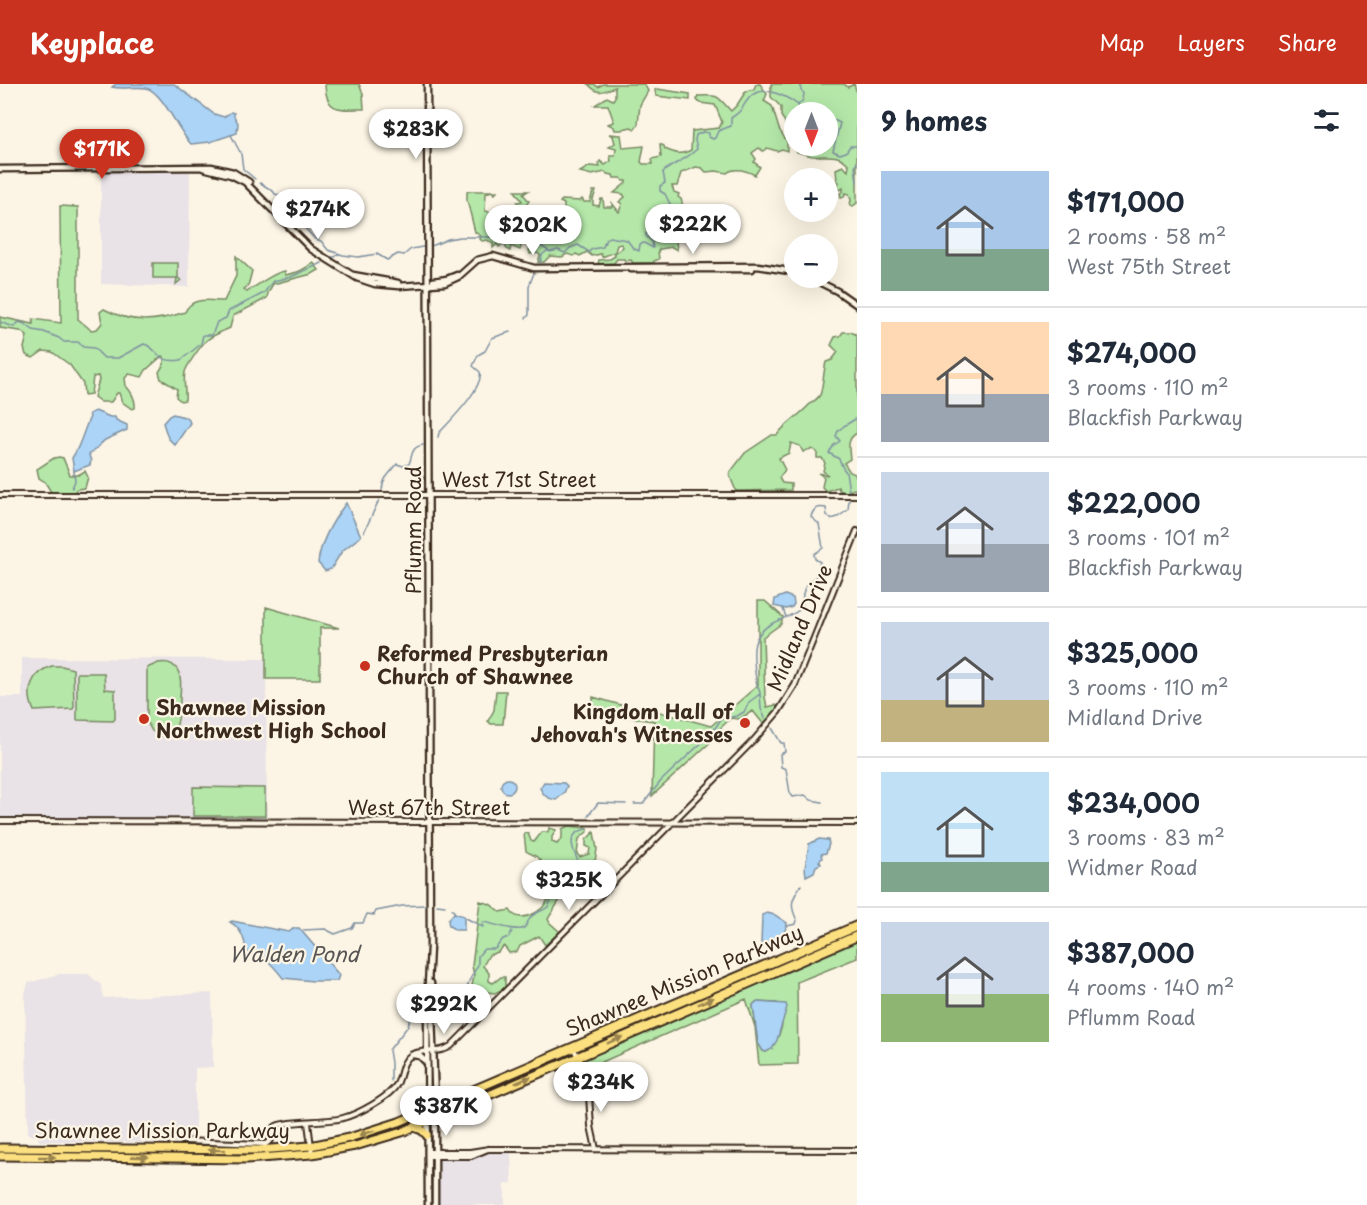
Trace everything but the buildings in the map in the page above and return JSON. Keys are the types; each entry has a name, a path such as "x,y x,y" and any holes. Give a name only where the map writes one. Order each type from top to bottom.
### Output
{"highway":[{"name":"Shawnee Mission Parkway","path":"0,1156 101,1157 124,1149 258,1150 310,1146 367,1133 427,1111 857,926"},
{"name":"Shawnee Mission Parkway","path":"0,1148 233,1159 312,1154 367,1143 427,1122 576,1054 857,936"},
{"path":"537,1063 576,1054 612,1030"},
{"path":"434,1095 448,1101"},
{"path":"414,1127 427,1135"},
{"path":"233,1159 244,1150"},
{"path":"248,1158 258,1150"}],"main road":[{"name":"Pflumm Road","path":"427,84 430,823 430,976 427,1005 435,1107 435,1205"},
{"path":"0,169 211,167 232,172 252,187 278,216 324,259 350,274 389,282 428,282 447,279 462,272 477,260 493,256 534,268 766,267 784,270"},
{"path":"831,288 857,305"},
{"name":"Pflumm Road","path":"429,1205 427,1064 430,1052"},
{"path":"412,1055 420,1056 427,1064"}],"street":[{"name":"West 71st Street","path":"0,495 857,495"},
{"name":"Midland Drive","path":"412,1055 441,1051 451,1046 767,726 784,704 805,662 857,531"},
{"name":"West 67th Street","path":"0,821 857,823"},
{"path":"576,1054 588,1081 591,1126 596,1149"},
{"path":"183,1141 266,1144 271,1140 279,1124 308,1123 347,1117 382,1098 396,1086 404,1064 412,1055"},
{"path":"308,1123 312,1154"},
{"path":"428,1154 471,1156 489,1149 857,1150"}],"shaded area":[{"path":"101,170 190,171 189,287 101,284"},
{"name":"Shawnee Mission Northwest High School","path":"22,658 266,659 267,820 0,819 0,697 22,697"},
{"path":"60,974 88,974 101,985 103,998 212,993 213,1067 195,1068 195,1143 39,1141 38,1137 28,1134 25,994 28,983"},
{"path":"495,1151 511,1152 512,1183 505,1184 505,1205 438,1205 439,1159 473,1157"}],"green space":[{"path":"325,84 359,84 363,94 364,109 341,109 331,105"},
{"path":"588,84 598,87 603,84 644,84 648,91 640,105 638,124 635,129 631,127 615,130 608,124 614,122 608,105 595,105 607,97 613,100 615,87 598,91"},
{"path":"756,84 760,84 767,94 764,101 772,106 784,137 784,150 777,151 767,148 763,151 759,148 752,153 756,159 754,162 760,167 755,175 737,170 727,173 706,172 696,167 681,173 677,186 672,186 674,192 679,194 678,197 683,206 678,210 677,250 672,247 660,249 659,259 653,263 633,263 631,260 617,259 614,263 598,264 599,260 615,256 615,253 623,247 621,244 617,245 615,252 602,257 601,254 592,256 587,252 580,256 567,254 562,257 550,256 544,262 538,262 540,255 530,254 528,246 522,242 520,250 511,246 510,251 503,244 499,247 497,244 493,248 493,244 487,240 482,241 481,236 475,232 467,200 467,192 492,191 486,193 485,211 490,212 491,217 496,219 501,217 508,220 515,216 513,212 518,210 517,202 522,201 515,191 528,191 523,194 529,201 526,205 529,216 527,218 540,222 542,215 547,219 552,218 555,212 562,214 564,204 560,202 562,200 580,201 582,199 584,202 590,202 593,191 596,191 593,205 599,206 603,199 604,207 612,207 612,203 619,212 622,204 619,202 625,197 623,194 614,193 626,181 614,178 613,175 605,172 592,175 580,172 590,166 600,167 600,161 605,165 611,161 610,156 615,156 616,149 609,147 615,143 613,136 609,134 621,135 623,148 644,146 641,162 653,164 652,159 661,157 660,144 672,152 684,153 691,150 692,131 719,128 722,122 715,105 700,103 697,100 698,96 718,98 731,111 746,91 754,89"},
{"path":"771,84 844,84 848,87 854,84 857,93 857,203 850,205 849,194 845,193 841,198 840,193 843,188 838,188 838,168 843,166 848,171 849,165 841,158 827,156 838,156 838,102 784,102 784,120 781,116 781,107 771,97"},
{"path":"655,90 690,94 690,100 656,96"},
{"path":"60,206 78,207 78,319 91,330 97,329 102,323 100,312 104,309 124,317 144,320 164,318 185,312 196,301 224,301 236,276 236,256 252,271 248,286 244,289 247,292 276,274 285,271 285,275 297,272 313,262 319,270 273,284 267,298 233,316 230,328 206,341 185,372 185,400 181,401 176,397 177,389 161,379 159,372 164,364 162,356 146,370 142,377 129,374 125,378 126,386 134,399 135,408 132,409 122,402 119,393 111,402 101,402 94,397 98,376 93,377 91,394 84,395 83,384 70,365 52,352 43,351 33,358 26,355 24,348 27,336 20,331 0,328 0,317 33,324 33,319 61,323"},
{"path":"153,263 178,263 178,278 181,280 176,284 177,278 153,278"},
{"path":"843,332 857,335 857,433 850,441 850,459 844,463 850,472 855,474 857,491 854,489 846,492 839,490 838,487 826,491 822,487 824,477 818,473 828,475 823,471 825,463 822,458 817,458 817,452 814,450 803,452 800,446 791,443 789,453 779,458 785,470 779,478 782,483 791,484 791,490 736,491 729,474 745,453 772,435 777,435 820,395 826,362 832,360 838,352 831,345 835,337 840,336"},
{"path":"59,457 63,458 70,475 78,475 85,471 88,477 85,488 74,492 51,492 45,482 39,478 37,469"},
{"path":"758,601 765,601 783,617 781,624 763,637 767,707 776,705 778,710 765,726 753,711 739,719 731,718 713,735 715,738 652,796 654,721 632,718 631,708 644,711 645,708 711,726 758,685"},
{"path":"266,607 339,628 320,628 320,679 266,679"},
{"path":"158,663 172,665 178,671 180,679 178,722 172,734 167,736 161,736 152,731 147,722 147,668"},
{"path":"52,666 73,669 74,707 73,709 34,711 30,696 32,683 39,673"},
{"path":"77,673 104,673 105,689 115,690 115,719 113,721 77,720"},
{"path":"496,691 506,691 503,724 491,724 488,721 494,710"},
{"path":"593,697 628,707 628,717 593,707"},
{"path":"193,787 265,788 265,816 193,816"},
{"path":"568,826 588,828 588,831 579,839 577,854 580,857 589,854 590,848 586,846 586,840 594,832 597,849 593,874 598,893 593,894 582,876 585,894 582,897 569,896 569,889 564,893 548,919 560,932 545,945 539,936 520,946 517,952 509,953 504,946 498,952 489,955 483,966 489,973 489,981 493,983 505,977 505,988 495,993 476,991 472,986 474,975 472,966 480,901 490,904 500,912 510,910 519,917 531,915 543,907 549,897 549,886 541,861 526,851 524,834 528,833 531,841 534,842 542,832 548,832 549,828 556,830 552,842 557,844 562,838 562,829"},
{"path":"857,928 857,933 579,1053 581,1049 630,1026"},
{"path":"857,939 857,958 797,982 798,1064 759,1065 755,1027 746,999 595,1065 594,1092 584,1062 585,1057","holes":["756,1002 777,1003 782,1017 782,1026 776,1042 766,1052 758,1043 753,1005"]},
{"path":"568,1054 574,1055 496,1087 518,1075"}],"water":[{"path":"116,84 174,84 214,114 224,117 231,112 234,113 238,123 237,133 210,142 191,144 164,104 152,91 146,88 112,87"},
{"path":"95,411 115,417 116,420 127,425 127,430 105,440 89,455 90,465 74,471 72,458 90,417 89,414"},
{"path":"173,414 188,418 190,423 175,445 168,438 163,423"},
{"path":"346,503 361,536 342,551 331,569 325,571 318,563 319,555 332,523"},
{"path":"785,595 793,598 792,607 786,609 774,606 775,599"},
{"path":"508,779 513,781 515,786 513,791 508,793 503,791 501,786 503,781"},
{"path":"544,782 564,783 567,786 564,793 553,800 541,791 540,788"},
{"path":"819,839 828,840 826,853 821,854 822,858 819,861 821,864 816,866 814,872 806,876 809,844"},
{"path":"454,913 464,916 464,930 456,930 449,926 448,920"},
{"path":"767,913 787,923 778,940 766,945 761,944 762,915"},
{"name":"Walden Pond","path":"230,922 289,932 294,928 299,928 339,975 337,981 283,978 261,955 250,952 245,954 242,936"},
{"path":"756,1002 786,1004 787,1007 777,1040 772,1049 766,1052 758,1043 753,1005"}],"waterway":[{"path":"801,84 801,91 804,93 801,102"},
{"path":"260,183 275,194 287,197 303,226 315,239 321,241 328,250 343,255 358,257 377,254 387,260 398,254 404,255 411,249 460,237 521,237 550,252 558,250 565,253 578,245 589,252 592,249 603,247 609,237 627,240 633,248 639,251 640,244 644,243 653,248 646,233 661,237 665,235 664,229 671,223 661,216 662,212 671,206 665,194 660,191 660,186 665,183 663,172 697,149 696,135 703,132 715,138 718,131 731,126 731,118 755,93 768,91 793,102"},
{"path":"838,122 840,123 838,131"},
{"path":"231,135 241,154 243,169 255,179"},
{"path":"838,153 846,152 850,146 857,146"},
{"path":"857,163 855,166 857,182"},
{"path":"540,262 542,255 547,251"},
{"path":"329,257 339,254"},
{"path":"0,322 14,327 19,322 64,342 78,342 83,347 94,348 104,358 118,358 144,344 166,360 181,360 201,344 203,335 212,335 217,322 226,318 229,311 264,293 273,281 291,277 322,263"},
{"path":"526,318 529,315 529,286 534,273"},
{"path":"438,437 477,387 480,372 473,366 478,355 485,351 492,338 510,332"},
{"path":"849,491 846,472 839,459 829,453 840,441 836,436 838,431 857,418"},
{"path":"382,490 385,479 397,464 403,466 409,464 414,449 423,445"},
{"path":"72,488 75,481 74,471"},
{"path":"364,532 379,500"},
{"path":"634,804 643,804 661,781 712,733 721,719 744,712 749,702 760,694 754,664 754,648 759,634 773,623 800,610 803,607 804,589 817,576 820,562 815,559 814,554 823,548 819,524 811,517 812,514 814,510 823,507 826,508 827,516 831,519 838,517 848,510 849,500"},
{"path":"783,609 786,617"},
{"path":"760,694 761,709 765,718"},
{"path":"772,728 781,743 784,743 785,752 780,754 781,767 786,769 790,793 793,797 805,795 811,800 822,802"},
{"path":"588,816 598,803 626,804"},
{"path":"464,917 483,927 483,922 511,929 524,928 535,913 548,907 557,887 560,872 564,870 569,872 580,865 572,844 575,835 586,829"},
{"path":"787,926 796,924 793,902 801,885"},
{"path":"303,930 325,929 335,934 352,928 355,923 363,923 367,914 374,915 376,911 402,906 425,905"},
{"path":"437,905 445,906"},
{"path":"452,909 455,913"},
{"path":"442,1015 452,1014 463,1003 469,981 478,965 478,956 484,949 495,949 503,939 509,937 512,931"},
{"path":"391,1081 389,1050 408,1026 410,1018 421,1016"}],"place":[{"name":"Reformed Presbyterian Church of Shawnee","path":"365,666"},
{"name":"Shawnee Mission Northwest High School","path":"144,719"},
{"name":"Kingdom Hall of Jehovah's Witnesses","path":"745,723"}]}
